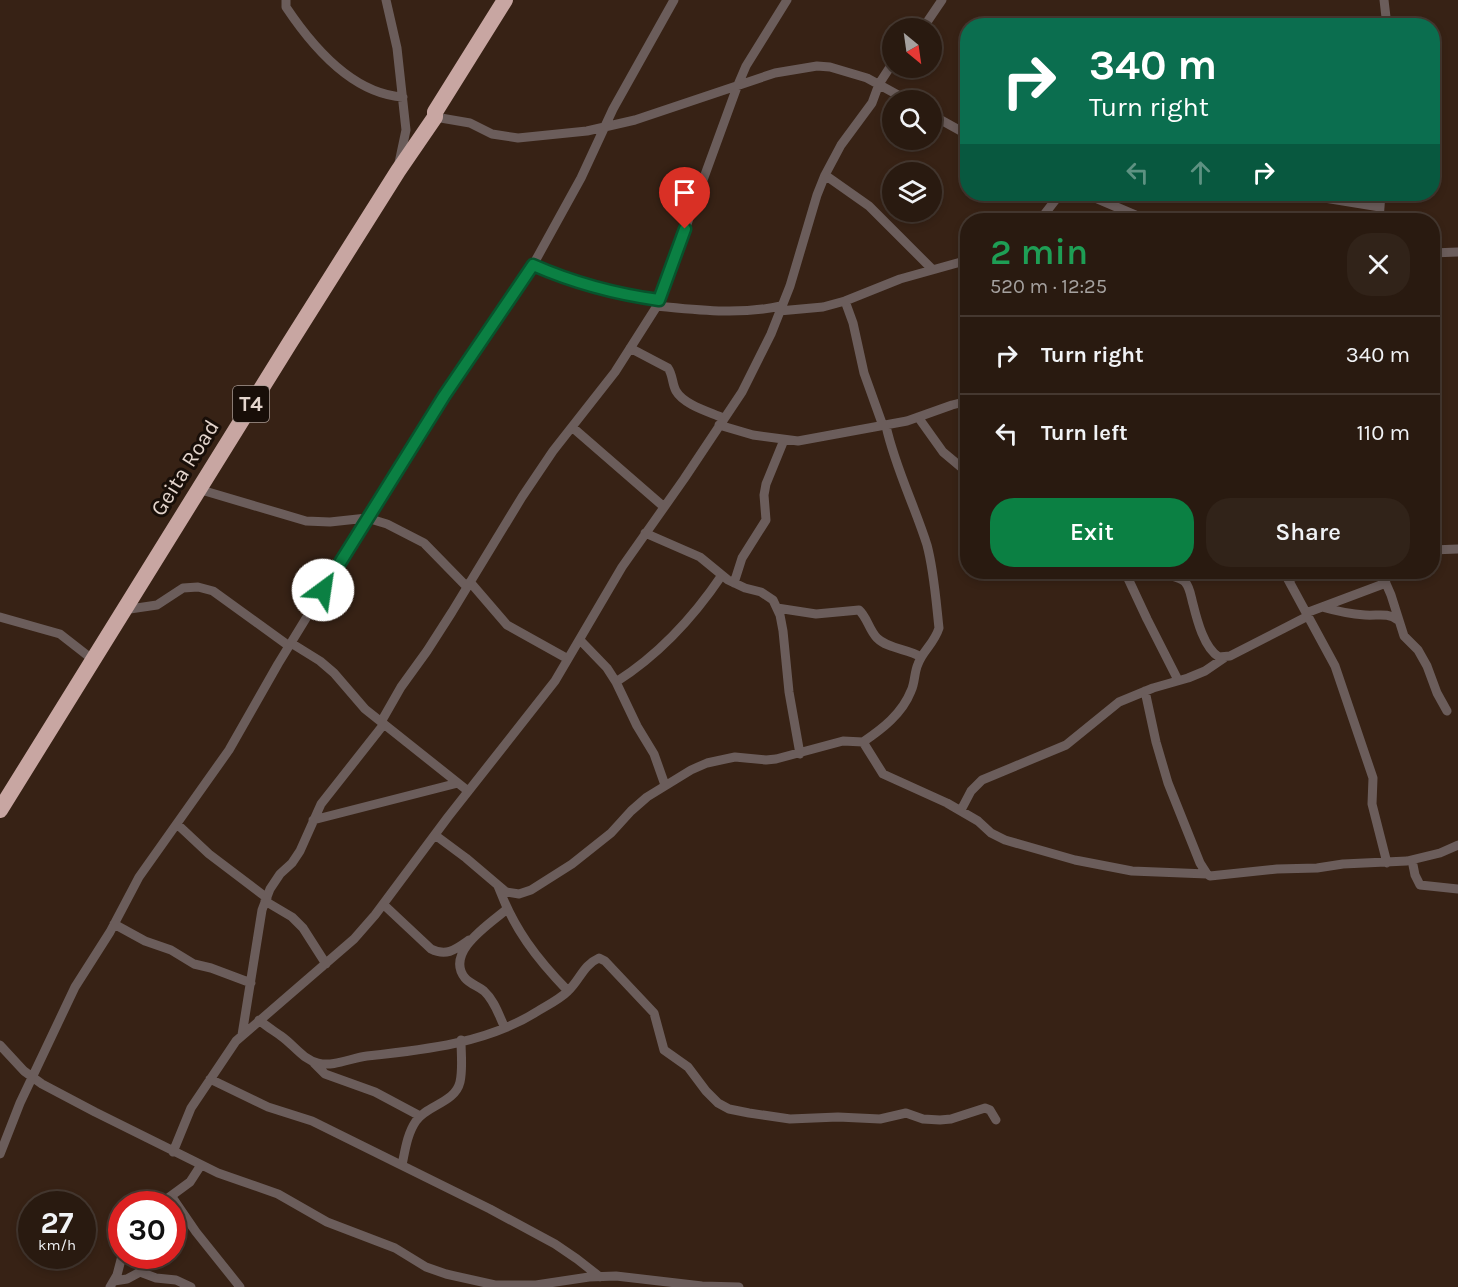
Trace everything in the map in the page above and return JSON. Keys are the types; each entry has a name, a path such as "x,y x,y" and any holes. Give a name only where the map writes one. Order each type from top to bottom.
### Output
{"highway":[{"name":"Geita Road","path":"0,810 198,489 398,171 435,117 435,112 505,0"}],"street":[{"path":"286,0 286,7 290,14 310,40 333,63 358,82 377,92 403,97"},
{"path":"386,0 397,48 406,130 398,171"},
{"path":"0,1154 32,1077 75,987 114,924 139,877 229,750 367,518 444,396 533,265 581,178 618,100 674,0"},
{"path":"243,1035 257,934 266,899 280,874 292,863 300,851 321,804 382,723 401,687 427,651 522,497 553,451 615,372 658,303 737,87 746,66 787,0"},
{"path":"929,18 942,0"},
{"path":"1384,0 1386,18"},
{"path":"435,117 470,123 492,134 518,138 587,131 635,120 775,73 817,66 879,84 890,90"},
{"path":"173,1152 191,1108 222,1059 259,1020 354,939 555,681 622,567 741,392 759,359 790,286 825,175 841,145 872,102 883,78"},
{"path":"942,121 960,131"},
{"path":"825,175 870,206 932,269"},
{"path":"1045,213 1055,201"},
{"path":"1100,201 1125,213"},
{"path":"1361,201 1380,207"},
{"path":"1380,213 1381,201"},
{"path":"1440,253 1458,252"},
{"path":"533,265 612,293 702,312 730,312 824,307 900,279 960,262"},
{"path":"435,835 512,894 531,890 572,864 610,833 631,811 665,785 691,770 719,759 735,757 766,760 800,754 843,741 863,742 889,723 908,699 917,665 936,639 939,628 930,563 927,547 885,426 864,373 853,323 845,301"},
{"path":"630,348 668,368 672,373 675,389 684,399 721,422 753,435 798,441 885,426 960,403"},
{"path":"918,417 943,452 960,466"},
{"path":"572,427 664,507"},
{"path":"734,583 742,558 766,520 764,495 766,484 784,440"},
{"path":"198,489 306,521 330,522 367,518 387,524 424,543 469,584 507,625 568,659"},
{"path":"645,533 700,557 734,583 767,595 777,608 783,631 789,693 800,754"},
{"path":"1440,550 1458,549"},
{"path":"616,682 658,651 687,623 722,575"},
{"path":"1128,579 1178,680"},
{"path":"1180,579 1189,588 1194,610 1207,643 1216,656 1224,658"},
{"path":"1288,579 1335,666 1365,752 1373,778 1372,804 1375,820 1387,863"},
{"path":"1384,579 1404,636 1418,650 1447,711"},
{"path":"961,810 971,791 982,780 1066,746 1119,702 1205,670 1307,614 1386,583"},
{"path":"123,610 157,605 183,588 198,587 213,591 290,645 327,667 382,723 468,791"},
{"path":"1322,607 1337,612 1389,615 1398,620"},
{"path":"777,608 816,614 859,610 879,639 921,657"},
{"path":"0,617 60,634 92,659"},
{"path":"580,640 616,682 637,726 654,754 665,785"},
{"path":"1144,691 1155,742 1168,783 1200,863 1207,874"},
{"path":"863,742 883,774 961,810 1005,840 1075,860 1132,871 1218,875 1343,864 1387,863 1440,854 1458,845"},
{"path":"313,820 458,783"},
{"path":"177,824 209,854 303,928 326,963"},
{"path":"1412,860 1414,875 1420,885 1458,889"},
{"path":"497,883 519,932 536,956 568,991"},
{"path":"383,904 431,950 440,953 454,950 471,939 507,909"},
{"path":"114,924 146,942 171,950 194,964 251,983"},
{"path":"471,939 460,961 461,971 465,978 489,997 505,1028"},
{"path":"309,1059 327,1064 365,1056 395,1054 486,1035 536,1013 568,991 590,963 599,958 605,961 654,1013 664,1050 688,1067 712,1098 729,1109 790,1119 838,1117 880,1119 906,1113 923,1119 940,1120 951,1119 985,1108 990,1110 996,1120"},
{"path":"259,1020 326,1074 375,1092 420,1116"},
{"path":"402,1165 408,1136 416,1120 453,1095 460,1084 461,1040"},
{"path":"0,1045 9,1056 42,1084 173,1152 253,1187 278,1194 327,1222 395,1248 426,1267 446,1274 495,1285 536,1285 605,1277 739,1287"},
{"path":"210,1079 268,1107 312,1121 529,1230 605,1277 610,1287"},
{"path":"179,1191 190,1182 201,1165"},
{"path":"186,1217 240,1287"},
{"path":"112,1284 117,1269"},
{"path":"112,1284 140,1272 156,1278 176,1280 191,1287"}],"route":[{"path":"323,590 444,396 533,265 612,293 659,300 685,229"}]}
